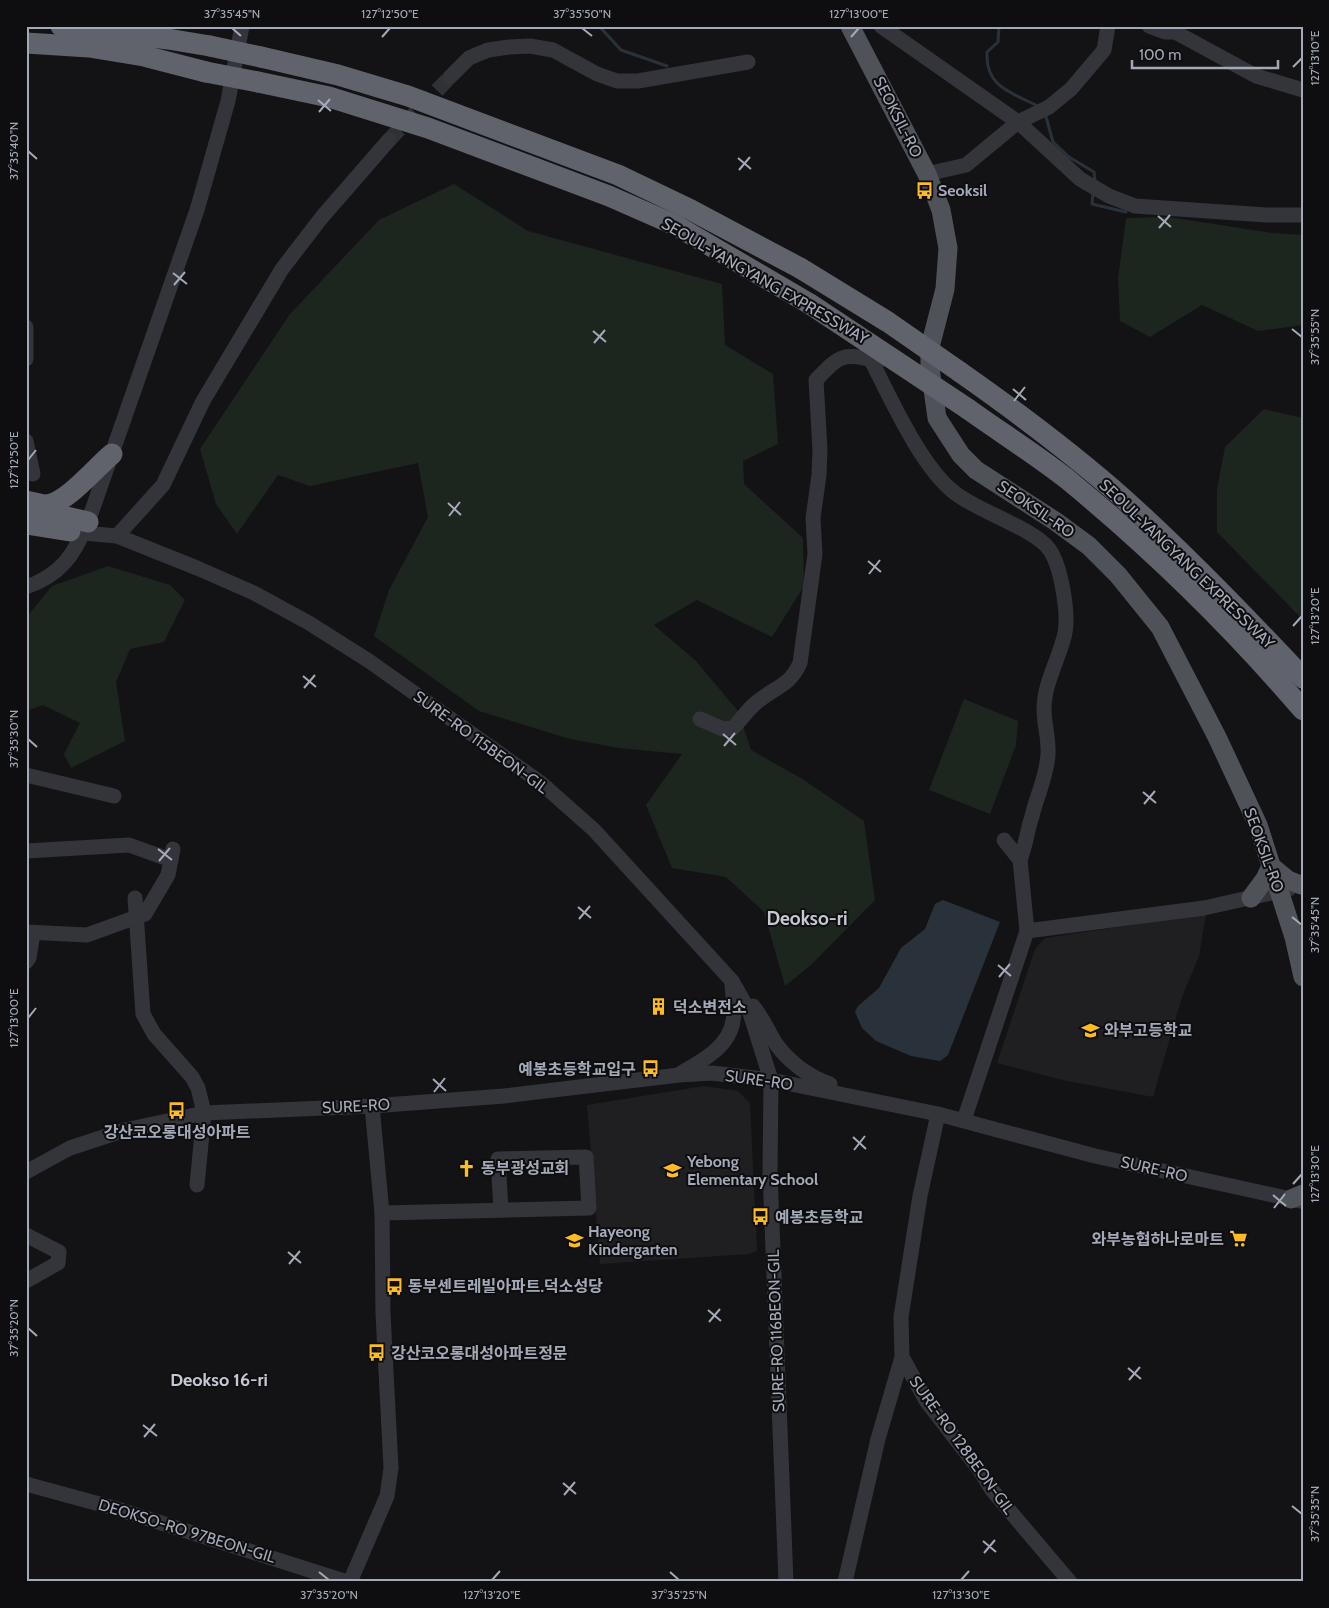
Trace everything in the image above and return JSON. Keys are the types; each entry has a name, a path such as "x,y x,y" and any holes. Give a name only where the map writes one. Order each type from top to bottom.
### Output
{"highway":[{"name":"SEOUL-YANGYANG EXPRESSWAY","path":"61,26 168,38 210,46 261,57 408,96 618,175 691,210 800,268 888,322 1021,415 1125,500 1239,609 1303,678"},
{"path":"126,26 168,38"},
{"name":"SEOUL-YANGYANG EXPRESSWAY","path":"31,43 89,47 144,56 206,72 329,97 428,128 609,196 675,225 810,304 968,409 1066,479 1142,545 1216,616 1303,710"},
{"path":"26,501 47,505 59,499 76,487 112,454"},
{"path":"26,508 85,528"},
{"path":"26,524 85,528"}],"main road":[{"name":"SEOKSIL-RO","path":"850,26 927,174 941,210 948,248 945,289 930,347 930,368 937,418 961,455 976,470 1055,521 1089,546 1118,575 1160,627 1204,712 1258,825 1294,937 1303,977"},
{"path":"1251,898 1265,879 1271,866 1288,880 1302,885"}],"street":[{"path":"26,587 53,576 71,557 85,528 197,210 228,101 242,26"},
{"path":"881,26 1018,122 1080,179 1109,196 1135,206 1266,215 1303,215"},
{"path":"927,174 966,165 1018,122 1049,108 1071,89 1104,50 1108,26"},
{"path":"1149,26 1165,32 1175,32 1256,76 1303,90"},
{"path":"450,76 469,58 488,50 508,46 530,46 553,50 597,74 617,81 638,80 748,62"},
{"path":"117,536 163,485 202,401 282,269 322,217 389,140"},
{"path":"26,327 26,359"},
{"path":"700,719 723,729 733,728 758,702 783,687 797,669 806,630 815,554 813,518 819,475 820,450 816,380 834,361 843,356 857,356 871,360 897,358 922,370 930,368"},
{"path":"871,360 926,460 939,478 955,493 974,506 1035,536 1048,548 1057,562 1065,606 1065,635 1052,669 1044,709 1049,741 1046,772 1020,860 1027,931 964,1120"},
{"path":"26,441 33,474"},
{"name":"SURE-RO 115BEON-GIL","path":"85,528 117,536 197,568 254,594 309,623 369,661 541,783 594,830 733,983 750,1014 771,1080"},
{"path":"26,775 114,796"},
{"path":"1004,840 1020,860"},
{"path":"26,851 129,845 172,854 168,875 145,914 87,935 30,933 29,958 26,962"},
{"path":"1027,931 1204,908 1302,885"},
{"path":"135,898 143,1014 154,1034 192,1077 198,1088 204,1113 197,1186"},
{"path":"679,1075 706,1059 729,1034 734,1021 733,983"},
{"path":"733,983 756,1009 777,1045 794,1063 815,1079 837,1087 851,1095"},
{"name":"SURE-RO","path":"26,1172 70,1148 125,1130 204,1113 372,1106 544,1092 679,1075 712,1073 771,1080 851,1095 964,1120 1095,1156 1300,1200"},
{"name":"SURE-RO 116BEON-GIL","path":"771,1080 770,1172 786,1582"},
{"path":"348,1582 387,1496 391,1468 383,1313 382,1213 372,1106"},
{"name":"SURE-RO 128BEON-GIL","path":"938,1114 920,1196 901,1317 902,1357 927,1402 981,1472 992,1490 1070,1582"},
{"path":"382,1213 589,1208 586,1157 498,1159 501,1210"},
{"path":"26,1235 59,1252 58,1263 26,1281"},
{"path":"845,1582 878,1439 902,1357"},
{"name":"DEOKSO-RO 97BEON-GIL","path":"26,1484 114,1508 348,1582"}],"shaded area":[{"path":"454,184 528,231 722,284 725,345 773,374 778,444 743,461 744,484 803,538 804,586 772,637 697,600 654,625 696,661 738,711 751,750 804,780 864,821 875,900 811,965 785,986 764,912 726,877 672,868 646,805 682,754 619,748 570,739 479,711 374,636 389,590 428,517 418,463 310,486 278,475 237,534 216,504 200,449 290,314 379,220"},
{"path":"1169,217 1272,233 1303,235 1303,325 1258,331 1202,305 1150,337 1120,321 1118,278 1126,218"},
{"path":"1264,409 1303,418 1303,620 1217,532 1217,489 1225,447"},
{"path":"108,566 170,585 185,600 164,642 130,649 116,682 125,741 71,768 64,754 80,723 43,705 26,711 26,618 52,586"},
{"path":"964,699 1018,721 1016,745 990,814 929,790"},
{"path":"943,900 1000,922 948,1055 940,1061 911,1056 876,1041 862,1028 855,1012 858,1006 879,988 901,948 925,929 935,904"},
{"name":"와부고등학교","path":"1206,914 1199,956 1182,997 1153,1097 1067,1081 997,1063 1035,949 1045,938"},
{"name":"Yebong Elementary School","path":"704,1086 738,1091 750,1103 757,1251 749,1254 600,1264 587,1105"}],"waterway":[{"path":"599,26 621,50 667,66"},
{"path":"999,26 998,42 987,52 990,73 1002,87 1038,106"},
{"path":"1045,113 1053,142 1069,157 1094,172 1095,181"},
{"path":"1093,194 1092,204 1126,212"}],"tunnel":[{"path":"389,140 450,77"}],"place":[{"name":"Seoksil","path":"924,190"},
{"name":"덕소변전소","path":"659,1007"},
{"name":"와부고등학교","path":"1090,1030"},
{"name":"예봉초등학교입구","path":"650,1069"},
{"name":"강산코오롱대성아파트","path":"177,1110"},
{"name":"동부광성교회","path":"467,1168"},
{"name":"Yebong Elementary School","path":"673,1170"},
{"name":"예봉초등학교","path":"761,1217"},
{"name":"와부농협하나로마트","path":"1238,1239"},
{"name":"Hayeong Kindergarten","path":"574,1240"},
{"name":"동부센트레빌아파트.덕소성당","path":"394,1286"},
{"name":"강산코오롱대성아파트정문","path":"377,1353"}],"district":[{"name":"Deokso-ri","path":"807,918"},
{"name":"Deokso 16-ri","path":"219,1380"}]}
